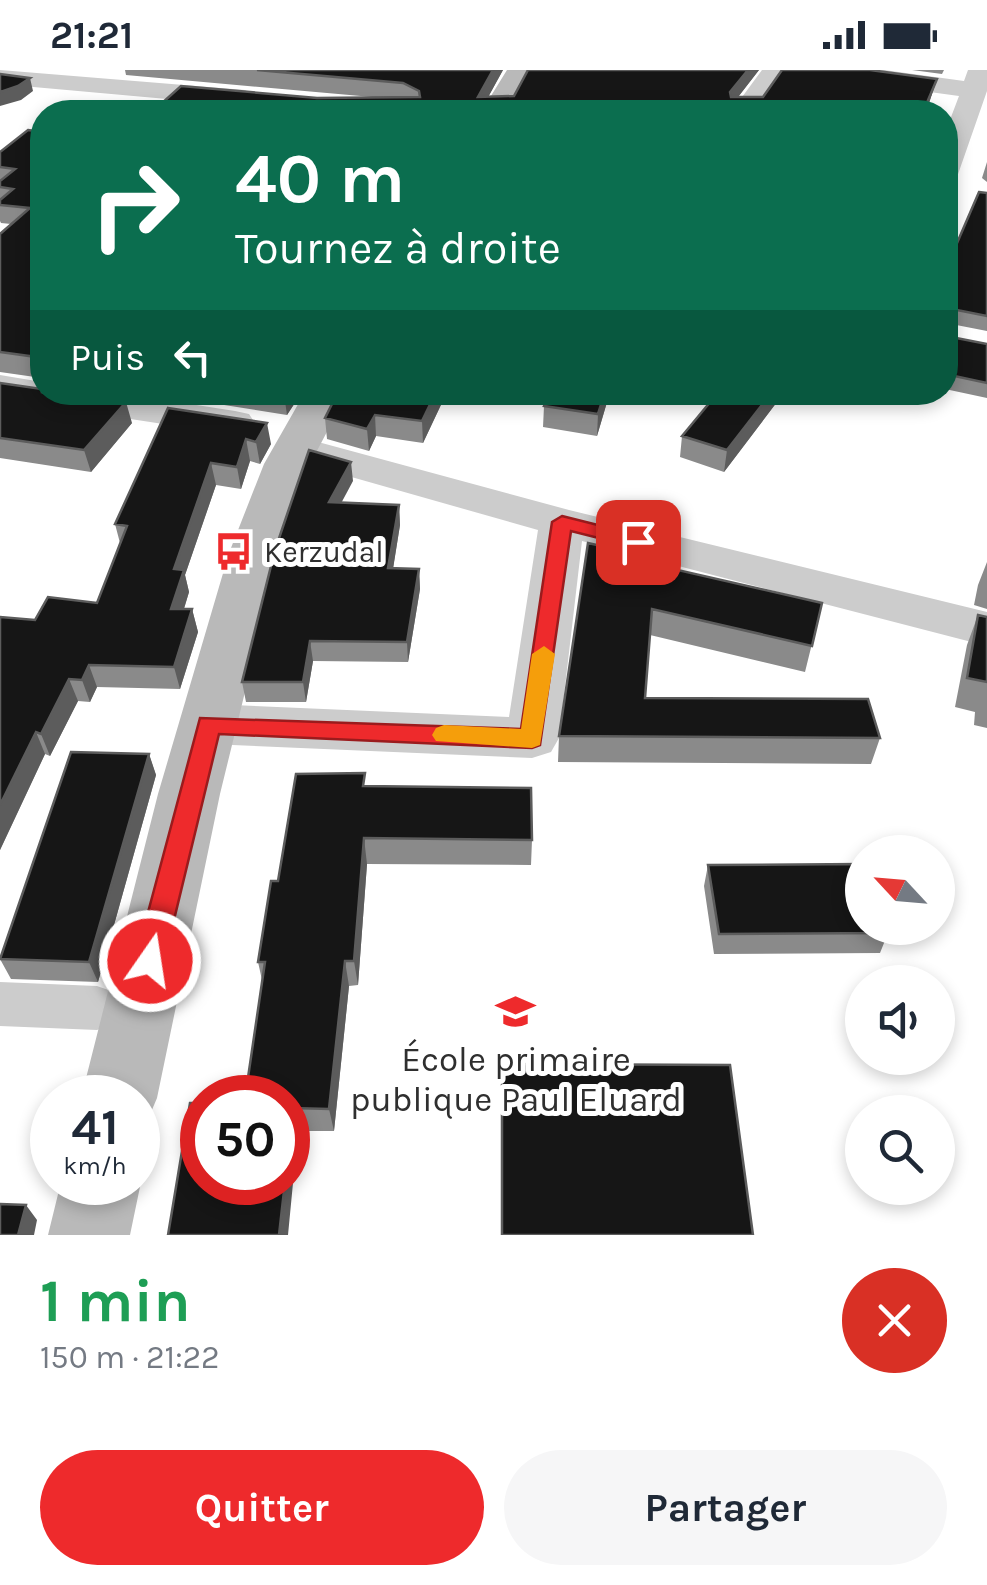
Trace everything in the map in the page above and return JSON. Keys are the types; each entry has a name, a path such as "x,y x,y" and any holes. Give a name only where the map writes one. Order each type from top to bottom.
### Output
{"main road":[{"path":"503,100 521,70"},
{"path":"124,1075 189,794 269,505 320,405"},
{"path":"89,1235 95,1205"}],"street":[{"path":"753,100 775,70"},
{"path":"827,70 977,80 958,130"},
{"path":"0,76 269,100"},
{"path":"0,387 30,392"},
{"path":"102,405 300,440 364,467 562,522 987,629"},
{"path":"209,724 532,738 562,522"},
{"path":"0,1004 97,1008"}],"building":[{"path":"257,70 493,70 478,97 514,96 528,70 748,70 730,92 731,97 763,97 782,70 870,70 937,79 928,100 165,100 181,86 317,98 420,97 419,91 403,83"},
{"path":"0,74 30,78 0,92"},
{"path":"30,130 30,208 0,205 0,200 13,189 0,187 0,181 15,169 0,167 0,152"},
{"path":"979,192 987,193 987,316 958,310 958,241"},
{"path":"30,208 30,356 0,352 0,234"},
{"path":"958,338 987,344 987,383 958,377"},
{"path":"0,383 30,387 30,405 123,405 84,450 0,438"},
{"path":"332,405 430,405 422,421 375,415 367,429 325,418"},
{"path":"544,405 601,405 598,414"},
{"path":"708,405 762,405 727,450 682,436"},
{"path":"168,408 267,423 256,442 246,439 237,467 211,463 174,569 184,570 171,609 192,609 174,667 89,665 82,680 69,679 41,734 36,732 0,805 0,617 35,620 48,597 97,603 127,526 115,524"},
{"path":"309,450 351,462 329,502 399,505 388,568 419,569 407,642 310,641 303,682 242,682 275,550"},
{"path":"588,543 676,563 673,569 822,603 812,646 652,609 645,698 868,699 880,738 559,736"},
{"path":"978,615 987,617 987,682 967,678"},
{"path":"71,752 149,754 89,962 0,959"},
{"path":"365,773 363,786 531,788 532,840 364,838 354,961 345,961 329,1109 310,1108 310,1075 248,1075 265,962 258,962 271,881 278,881 296,774"},
{"path":"845,864 845,933 719,934 708,865"},
{"path":"502,1064 730,1065 753,1235 502,1235"},
{"path":"180,1163 180,1205 282,1205 279,1235 168,1235"},
{"path":"0,1204 26,1205 18,1235 0,1235"}],"slow traffic":[{"path":"444,735 532,738 544,654"}],"place":[{"name":"Kerzudal","path":"234,552"},
{"name":"École primaire publique Paul Eluard","path":"516,1012"}],"route":[{"path":"150,961 209,724 532,738 562,522 638,542"}]}
